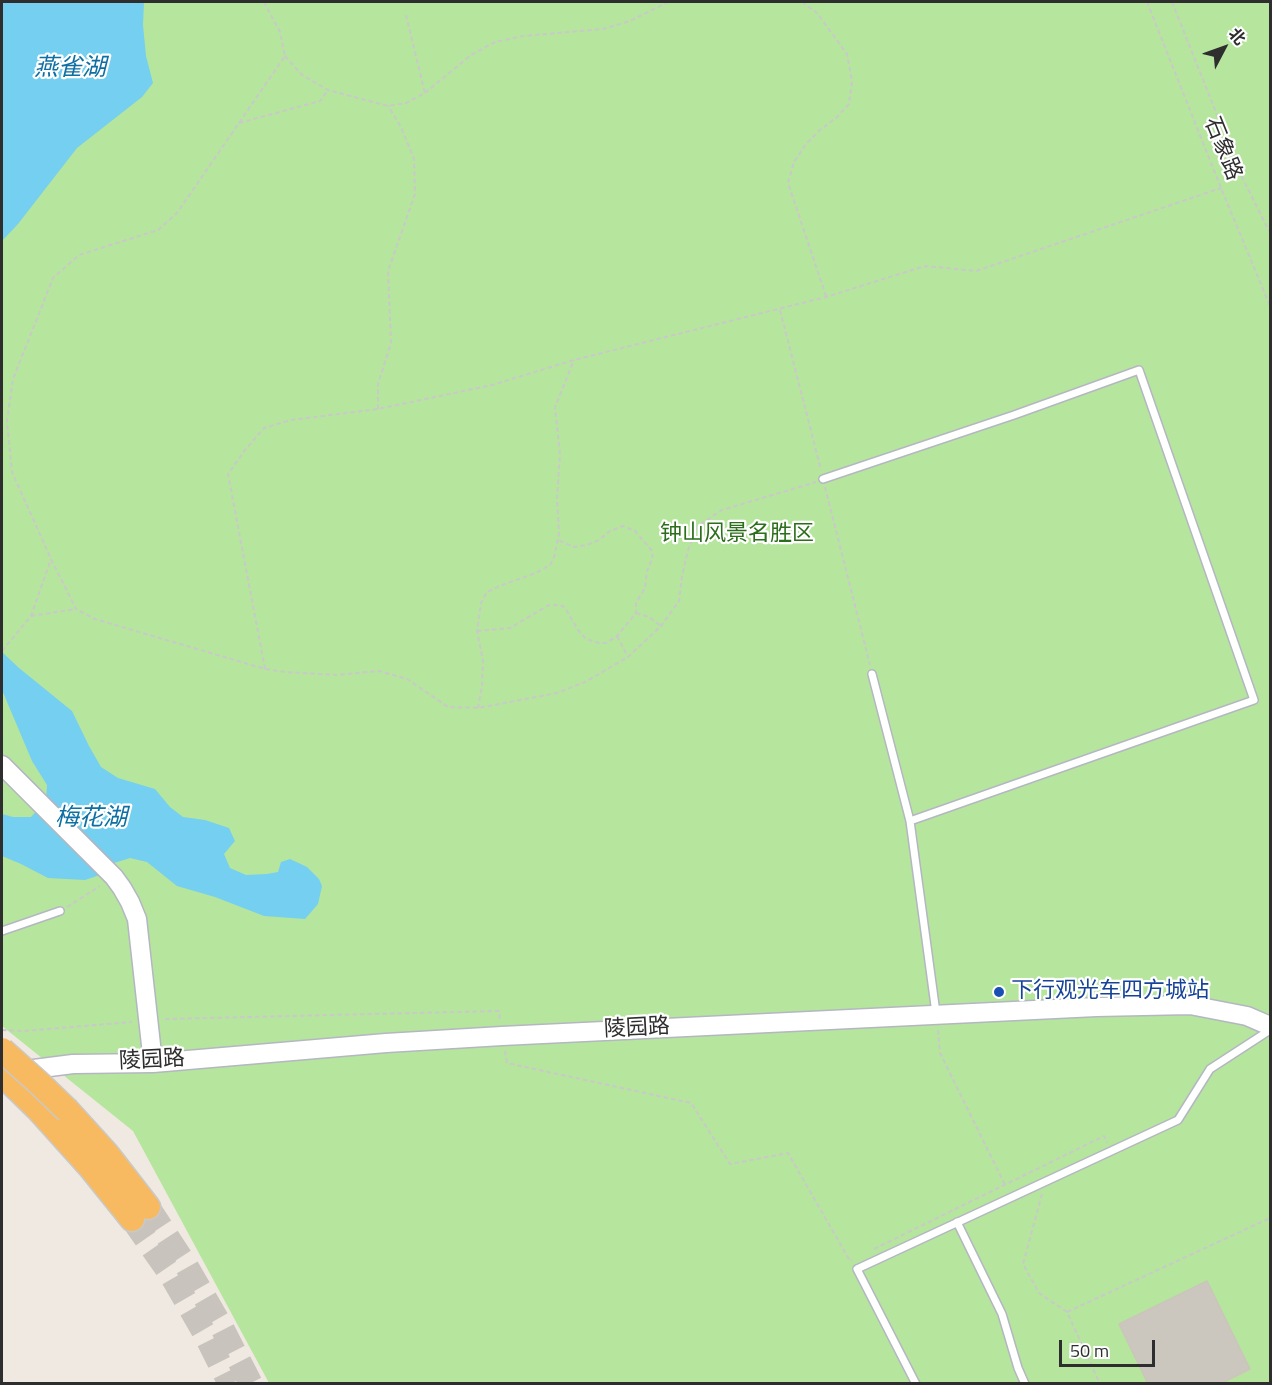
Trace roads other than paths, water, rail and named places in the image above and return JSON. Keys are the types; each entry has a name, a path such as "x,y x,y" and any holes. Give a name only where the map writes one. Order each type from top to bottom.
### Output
{"highway":[{"path":"2,1050 40,1084 61,1119"},
{"path":"2,1074 38,1109 61,1119 107,1154 140,1213"}],"street":[{"path":"2,765 126,895 137,919 153,1063"},
{"name":"陵园路","path":"2,1074 73,1064 153,1063 386,1043 680,1026 1096,1007 1190,1005 1247,1016 1270,1028"}],"lane":[{"path":"823,479 1139,370 1254,700 910,821"},
{"path":"872,674 910,821 937,1015"},
{"path":"2,931 60,911"},
{"path":"916,1383 857,1269 1178,1120 1210,1069 1270,1028"},
{"path":"957,1222 1002,1314 1018,1368 1025,1383"}],"water":[{"name":"燕雀湖","path":"2,2 144,2 143,25 146,56 153,83 142,97 77,148 2,241"},
{"name":"梅花湖","path":"2,652 72,711 101,767 118,778 155,789 170,807 183,817 205,820 229,828 235,841 224,854 230,868 246,875 267,874 278,872 281,862 290,859 307,867 319,879 322,886 318,904 305,919 264,916 215,897 177,886 147,862 130,858 111,864 97,876 85,880 48,878 2,856 2,814 13,817 31,817 46,801 47,785 32,761 2,690"}],"tunnel":[{"path":"148,1207 187,1267 251,1384"},
{"path":"132,1219 171,1275 205,1334 230,1384"}],"place":[{"name":"下行观光车四方城站","path":"999,992"}],"park label":[{"name":"钟山风景名胜区","path":"737,535"}]}
